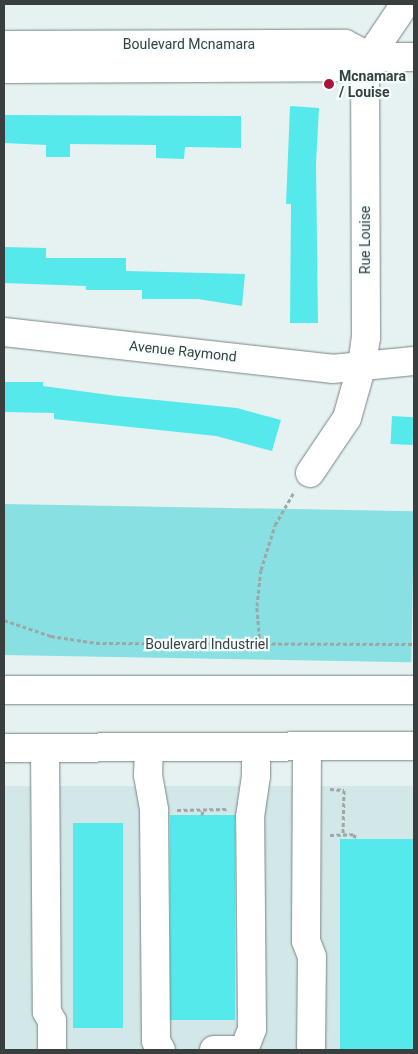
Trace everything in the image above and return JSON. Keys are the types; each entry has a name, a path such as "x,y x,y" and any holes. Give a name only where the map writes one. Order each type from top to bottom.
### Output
{"street":[{"name":"Rue Louise","path":"310,473 347,418 362,365 366,338 365,81 371,57 397,6"},
{"name":"Boulevard Mcnamara","path":"4,45 345,44 371,57"},
{"name":"Boulevard Mcnamara","path":"4,69 345,67 371,57 414,57"},
{"name":"Avenue Raymond","path":"4,332 327,368 414,360"},
{"path":"4,690 414,690"},
{"path":"4,748 414,746"},
{"path":"214,1050 244,1050 252,1029 250,817 256,776 256,747"},
{"path":"307,747 306,941 312,957 311,1050"},
{"path":"45,748 47,1012 52,1021 52,1050"},
{"path":"149,748 148,776 154,810 156,1042 161,1050"}],"path":[{"path":"260,644 257,606 261,570 272,534 287,501"},
{"name":"Boulevard Industriel","path":"4,620 52,636 96,644 414,644"},
{"path":"343,835 344,790"},
{"path":"174,810 239,809"},
{"path":"202,815 203,810"},
{"path":"320,835 355,834 354,839"}],"shaded area":[{"path":"4,504 414,511 411,662 4,655"},
{"path":"4,786 414,786 414,1050 4,1050"}],"building":[{"path":"290,106 319,108 316,164 318,323 290,323 291,204 286,204"},
{"path":"4,115 241,116 241,148 185,147 184,159 156,158 156,145 70,144 70,157 46,157 46,145 4,143"},
{"path":"4,247 46,248 46,258 126,258 126,271 245,274 242,306 198,299 142,299 142,290 86,290 86,286 4,283"},
{"path":"4,382 43,382 43,386 117,396 237,408 281,420 272,451 216,436 54,419 54,413 4,412"},
{"path":"392,416 414,417 413,445 391,444"},
{"path":"170,815 235,815 235,1020 170,1020"},
{"path":"73,823 123,823 123,1028 73,1028"},
{"path":"340,839 414,839 414,1050 340,1050"}],"place":[{"name":"Mcnamara / Louise","path":"329,84"}]}
